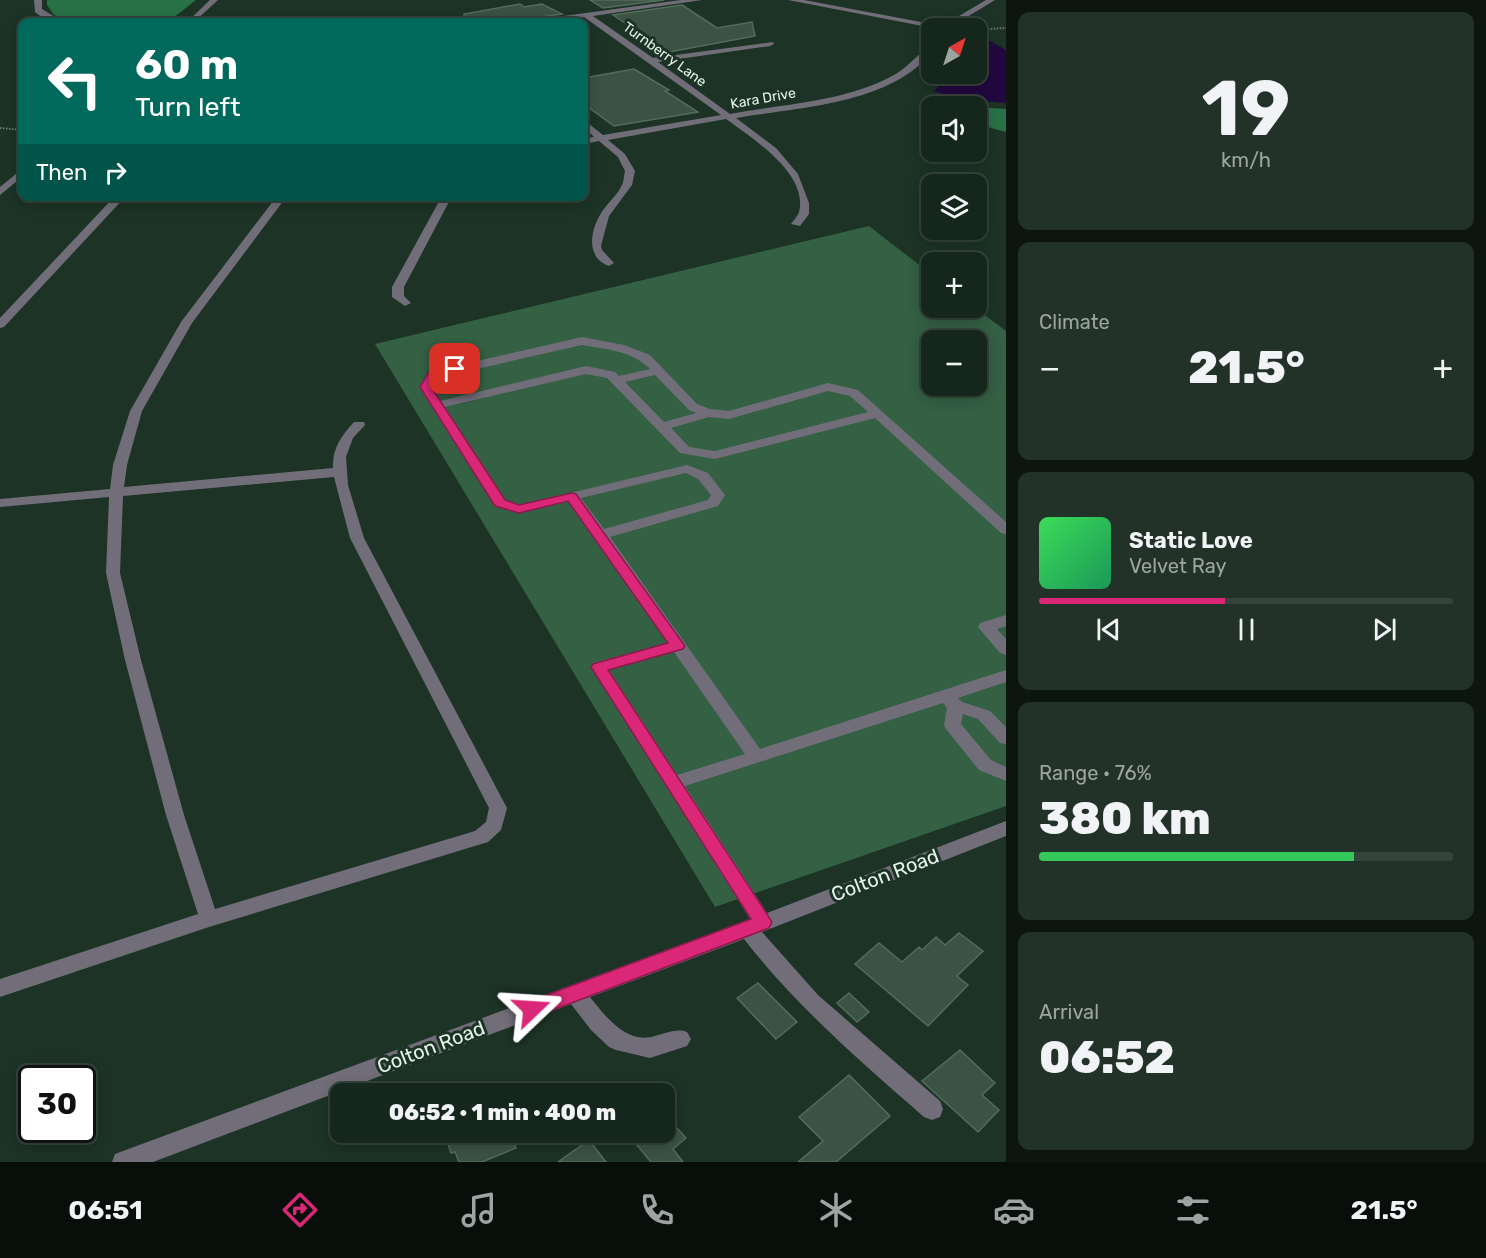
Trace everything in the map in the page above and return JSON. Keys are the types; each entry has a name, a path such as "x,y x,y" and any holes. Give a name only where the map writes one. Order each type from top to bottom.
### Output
{"street":[{"path":"38,0 38,10 48,18"},
{"path":"194,18 214,0"},
{"path":"560,18 698,0"},
{"path":"792,0 921,24"},
{"path":"960,18 990,0"},
{"name":"Turnberry Lane","path":"587,15 771,148 793,172 802,195 804,208 802,218 796,224"},
{"path":"651,61 770,44"},
{"name":"Kara Drive","path":"588,140 854,95 887,83 908,72 921,61"},
{"path":"588,127 622,156 630,171 627,185 604,216 596,246 597,251 609,263"},
{"path":"0,192 18,176"},
{"path":"0,325 116,201"},
{"path":"209,919 175,815 113,573 116,494 120,465 136,411 187,322 278,201"},
{"path":"405,303 398,297 398,287 444,201"},
{"path":"601,536 713,503 718,495 703,476 687,469 519,509 500,503 426,387 433,375 582,341 620,348 646,358 693,406 708,413 729,415 828,387 854,393 1006,530"},
{"path":"437,405 586,370 610,375 685,450 715,455 878,414"},
{"path":"616,381 659,370"},
{"path":"660,427 708,413"},
{"path":"0,988 209,919 481,837 495,825 498,808 357,538 341,484 339,457 347,437 359,425"},
{"path":"693,470 700,452"},
{"path":"0,503 339,472"},
{"path":"572,496 756,757"},
{"path":"1006,620 986,627 1006,649"},
{"path":"677,646 598,667 673,783 755,925 769,957 802,994 841,1032 932,1109"},
{"path":"673,783 950,700 1006,675"},
{"path":"950,700 984,716 1006,738"},
{"path":"950,700 952,725 985,765 1006,774"},
{"name":"Colton Road","path":"123,1162 163,1155 575,993 1006,828"},
{"path":"575,993 598,1023 616,1040 650,1048 680,1039"}],"path":[{"path":"987,29 1006,28"},
{"path":"0,128 18,130"}],"green space":[{"path":"47,0 196,0 173,18 64,18 54,15 47,5"},
{"path":"987,108 1006,109 1006,132 987,127"},
{"path":"869,226 921,266 921,318 987,317 1006,331 1006,806 715,907 375,344"}],"shaded area":[{"path":"987,39 1006,50 1006,103 987,101 987,96 950,96 934,91 941,84 987,84"}],"building":[{"path":"590,0 664,0 603,8"},
{"path":"520,4 524,7 542,4 562,14 534,18 464,18 464,14"},
{"path":"682,5 717,28 752,22 755,36 669,52 638,36 640,33 613,15"},
{"path":"634,69 669,90 665,91 698,112 614,126 588,107 588,77"},
{"path":"959,933 983,951 957,976 968,985 928,1026 855,964 879,943 902,962 919,947 922,950 936,937 945,945"},
{"path":"758,983 797,1022 776,1039 737,998"},
{"path":"849,993 869,1012 857,1022 837,1003"},
{"path":"960,1050 995,1083 982,1095 999,1110 978,1132 922,1081"},
{"path":"849,1075 890,1116 836,1162 798,1162 823,1141 799,1117"},
{"path":"675,1126 686,1138 673,1149 683,1162 651,1162 635,1143 675,1143"},
{"path":"448,1143 514,1143 516,1148 482,1162 459,1162 455,1152 451,1153"},
{"path":"585,1143 591,1143 606,1162 558,1162"}],"route":[{"path":"455,369 433,375 426,387 500,503 519,509 572,496 677,646 598,667 763,922 532,1009"}]}
